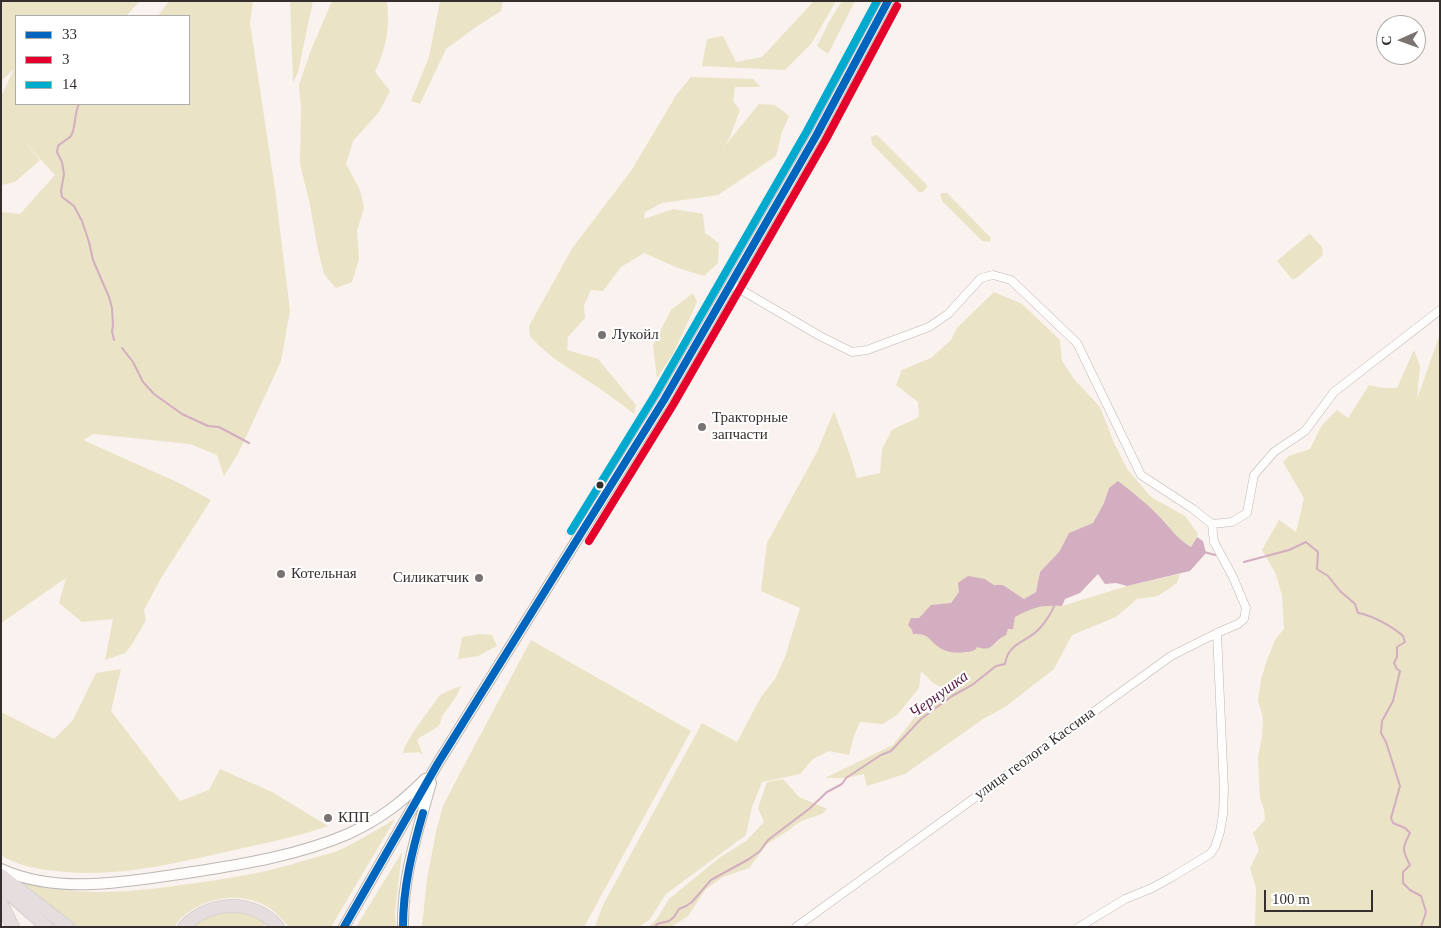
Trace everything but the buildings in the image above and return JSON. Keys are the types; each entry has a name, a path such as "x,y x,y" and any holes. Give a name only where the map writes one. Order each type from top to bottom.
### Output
{"highway":[{"path":"1,875 68,927"},
{"path":"1,887 47,927"},
{"path":"1,903 13,927"},
{"path":"184,927 190,920 201,913 228,906 258,911 278,927"}],"main road":[{"path":"344,927 436,768 664,400 816,136 888,1"},
{"path":"1,869 14,875 34,880 84,884 126,881 260,861 325,843 371,822 406,798 436,768"},
{"path":"403,927 402,912 406,876 436,768"}],"street":[{"path":"730,284 820,336 852,352 867,350 929,327 948,314 981,278 993,275 1011,280 1077,342 1141,474 1194,509 1212,524 1232,522 1248,513 1254,475 1274,452 1305,431 1334,392 1440,310"},
{"name":"улица геолога Кассина","path":"796,927 1171,656 1238,624 1244,619 1246,608 1233,577 1214,542 1212,524"},
{"path":"1079,927 1125,899 1152,888 1210,854 1215,847 1223,814 1224,789 1217,633"}],"shaded area":[{"path":"1,1 140,1 127,15 15,15 15,105 190,105 190,15 159,15 169,1 253,1 250,23 275,189 290,311 281,361 239,452 224,476 217,455 190,444 94,434 83,440 179,483 211,500 161,578 144,610 146,620 131,646 125,653 105,660 113,619 82,622 59,603 66,578 1,623 1,212 20,214 55,175 21,138 40,160 15,182 1,185 1,97 14,69 1,81"},
{"path":"290,1 313,1 298,72 293,83"},
{"path":"332,1 387,1 388,20 386,38 375,72 390,91 379,112 353,141 346,164 360,190 364,207 357,231 359,259 352,282 336,288 324,274 300,164 301,108 299,85 311,50"},
{"path":"440,1 503,1 501,11 446,49 420,104 411,101 429,57"},
{"path":"814,1 836,1 811,44 785,70 702,66 707,39 723,36 736,62 762,57"},
{"path":"842,1 855,1 828,54 817,46"},
{"path":"691,77 753,79 761,87 735,87 733,101 740,110 729,139 722,149 759,104 775,105 789,116 782,132 776,156 718,195 662,203 645,212 644,219 673,209 703,214 705,233 719,243 718,263 704,276 678,268 644,253 621,267 603,291 591,290 584,305 585,318 568,337 567,350 598,359 636,405 634,414 546,352 530,336 529,326 573,247 631,171 677,94"},
{"path":"876,135 926,184 927,187 923,192 919,192 872,144 871,137"},
{"path":"947,193 991,238 990,242 982,241 942,201 940,195"},
{"path":"1309,234 1322,247 1323,255 1298,277 1291,278 1277,261"},
{"path":"994,292 1022,304 1060,340 1062,361 1074,379 1100,407 1114,443 1127,469 1151,497 1185,516 1198,534 1191,547 1177,536 1148,505 1118,482 1109,488 1104,503 1093,523 1069,533 1059,552 1040,572 1036,592 1024,599 1003,585 994,585 985,579 959,592 951,603 923,613 912,630 913,634 929,637 940,648 966,653 976,646 989,648 996,644 1008,629 1014,617 1031,609 1046,605 1062,606 1127,586 1180,574 1177,583 1158,596 1137,599 1116,617 1072,635 1054,669 1005,707 983,719 905,774 867,786 864,774 846,778 825,778 893,745 926,703 947,689 934,684 921,671 919,688 897,715 883,724 860,722 849,755 829,751 813,759 800,774 762,782 752,807 746,835 666,894 650,919 639,927 595,927 602,907 702,723 737,742 761,697 775,679 785,657 800,608 761,591 767,543 817,452 834,411 857,478 880,473 882,449 892,430 919,417 918,402 896,385 902,370 931,358 951,340 957,328"},
{"path":"693,293 697,302 673,354 657,378 653,345 671,310"},
{"path":"1440,334 1440,927 1255,927 1256,888 1250,868 1259,850 1253,833 1265,820 1260,798 1258,757 1263,718 1258,700 1266,663 1275,640 1284,629 1282,596 1276,574 1262,550 1279,520 1296,532 1304,498 1283,462 1289,456 1310,449 1322,425 1337,410 1348,418 1369,385 1397,388 1414,350 1420,366 1417,399"},
{"path":"1118,481 1138,497 1177,536 1191,547 1197,537 1203,541 1206,553 1190,571 1127,586 1116,583 1105,584 1098,574 1080,593 1065,599 1062,606 1037,607 1015,617 1013,629 1008,629 1006,635 987,648 977,647 975,650 962,653 953,652 940,648 926,636 913,634 908,625 911,618 919,618 931,605 951,603 959,592 958,583 968,576 985,579 994,585 1003,585 1024,599 1036,592 1040,572 1059,552 1069,533 1093,523 1104,503 1109,488"},
{"path":"480,634 492,635 497,646 478,656 458,659 462,637"},
{"path":"531,640 691,731 584,927 422,927 427,879 443,806"},
{"path":"121,669 111,711 180,801 209,790 220,769 272,792 328,826 288,838 199,858 114,872 92,873 42,869 29,867 1,855 1,712 54,739 73,720 96,673"},
{"path":"461,686 456,697 442,716 440,724 417,740 423,755 419,752 403,753 414,731 440,695"},
{"path":"783,779 799,797 827,809 822,814 801,821 767,844 749,868 723,877 706,889 688,916 671,927 648,927 656,920 669,899 719,858 746,841 764,822 758,808 767,782"},
{"path":"395,819 331,927 289,927 266,906 242,898 229,898 216,900 192,910 182,917 174,927 76,927 14,880 64,890 115,892 229,878 278,868 335,852"},
{"path":"402,852 395,912 396,927 356,927"},
{"path":"227,911 247,914 266,924 263,927 191,927 200,919"}],"waterway":[{"path":"79,105 71,136 58,146 57,152 62,162 64,174 61,191 62,197 74,206 82,221 93,260 112,308 114,340"},
{"path":"122,348 133,362 143,382 154,394 182,414 208,426 219,427 249,443"},
{"name":"Чернушка","path":"1244,562 1289,550 1306,542 1318,552 1317,569 1328,576 1340,591 1355,604 1358,613 1382,622 1403,636 1405,642 1397,647 1397,657 1394,663 1400,671 1393,701 1382,721 1381,733 1386,742 1400,786 1391,818 1393,823 1405,828 1410,833 1405,842 1404,849 1410,865 1403,872 1403,883 1410,890 1421,896 1426,912 1421,927"},
{"name":"Чернушка","path":"1204,552 1215,555"},
{"name":"Чернушка","path":"655,927 657,924 669,921 679,909 692,902 711,880 760,851 768,840 809,809 827,792 842,784 846,778 881,755 891,751 921,719 952,696 972,685 996,666 1005,664 1010,651 1040,628 1055,604"}],"transit line":[{"name":"14","path":"571,531 655,395 807,131 877,1"},
{"name":"33","path":"344,927 438,763 664,400 816,136 888,1"},
{"name":"3","path":"589,541 673,405 825,141 897,6"},
{"name":"33","path":"403,927 403,912 409,869 423,813"}],"place":[{"name":"Лукойл","path":"602,335"},
{"name":"Тракторные запчасти","path":"702,427"},
{"name":"Котельная","path":"281,574"},
{"name":"Силикатчик","path":"479,578"},
{"name":"КПП","path":"328,818"}]}
